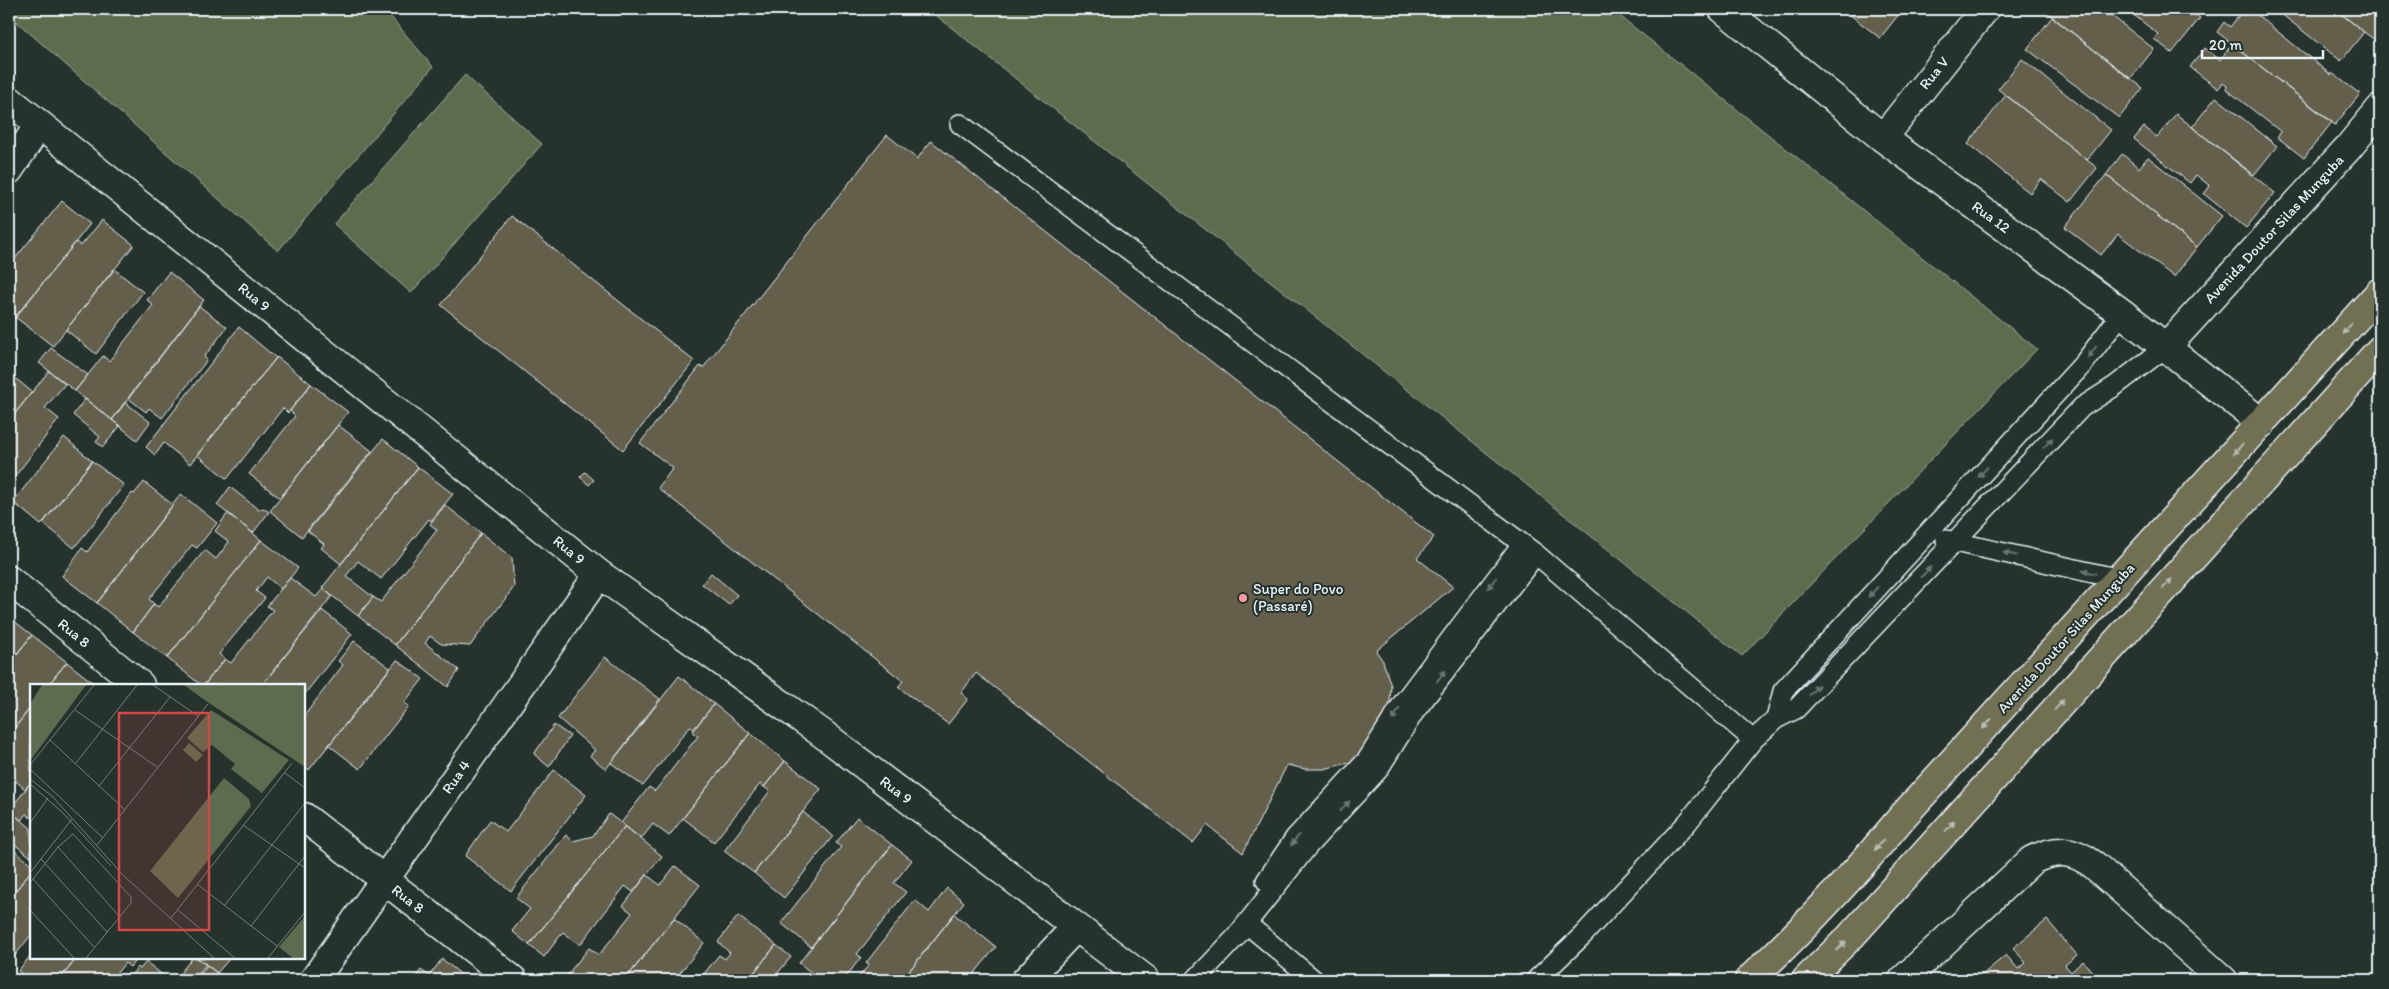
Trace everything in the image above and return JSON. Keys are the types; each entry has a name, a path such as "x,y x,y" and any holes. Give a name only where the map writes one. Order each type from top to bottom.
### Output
{"main road":[{"name":"Avenida Doutor Silas Munguba","path":"1749,980 1785,947 1861,867 1903,816 2380,292"},
{"path":"1806,980 1851,936 2380,350"}],"street":[{"name":"Rua 12","path":"1723,9 1883,138 2122,313 2262,423"},
{"name":"Rua V","path":"1883,138 1985,9"},
{"name":"Rua 9","path":"9,100 598,574 823,734 1075,928 1146,980"},
{"name":"Avenida Doutor Silas Munguba","path":"2166,347 2348,148 2380,109"},
{"path":"9,170 39,125"},
{"name":"Rua 4","path":"314,980 598,574"},
{"name":"Rua 8","path":"9,580 139,684"},
{"name":"Rua 8","path":"305,818 513,980"},
{"path":"1903,980 2032,860 2044,854 2069,852 2079,854 2094,865 2224,980"},
{"path":"1026,980 1075,928"}],"lane":[{"path":"960,124 1529,549 1753,740"},
{"path":"1776,719 1783,691 2084,363 2122,313"},
{"path":"1536,980 1582,936 1687,823 1753,740 1776,719 1796,709 2082,407 2115,386 2166,347"},
{"path":"1924,536 2120,579"},
{"path":"1195,980 1241,931 1308,846 1378,770 1415,711 1529,549"},
{"path":"1241,931 1314,980"}],"green space":[{"path":"9,9 384,9 433,67 278,251 9,15"},
{"path":"928,9 1611,9 2037,349 1742,656"},
{"path":"465,75 542,144 411,293 334,224"}],"building":[{"path":"1853,9 1903,9 1880,38 1849,14"},
{"path":"2043,9 2103,9 2154,49 2130,79"},
{"path":"2126,9 2188,9 2200,18 2172,53 2154,39 2158,34"},
{"path":"2244,9 2250,9 2331,75 2332,73 2360,94 2335,125 2217,32 2224,22 2230,27"},
{"path":"2275,9 2335,9 2364,32 2341,61"},
{"path":"2335,9 2380,9 2380,44 2364,32"},
{"path":"2052,17 2143,88 2119,118 2027,49"},
{"path":"2232,44 2332,122 2304,158 2277,137 2281,132 2226,89 2227,86 2223,83 2218,89 2190,67 2205,48 2220,60"},
{"path":"2022,59 2111,130 2087,160 1998,89"},
{"path":"2006,95 2097,168 2070,202 2041,179 2030,193 1968,144"},
{"path":"2216,97 2277,146 2254,175 2192,127"},
{"path":"2176,114 2275,193 2246,228 2204,194 2210,186 2196,175 2190,183 2134,139 2144,127 2157,137"},
{"path":"887,135 917,159 931,141 1434,537 1417,558 1453,587 1376,651 1383,661 1391,686 1389,714 1357,758 1348,763 1324,769 1305,769 1287,765 1243,853 1207,825 1193,843 976,673 961,693 968,699 948,724 898,687 903,681 658,488 673,468 640,443 700,366 703,368"},
{"path":"2122,154 2139,168 2148,157 2222,216 2197,247 2106,175"},
{"path":"2106,175 2197,247 2174,277 2118,234 2101,255 2065,227"},
{"path":"62,201 90,224 11,323 9,322 9,266"},
{"path":"512,216 694,361 623,450 441,305"},
{"path":"102,220 134,245 53,346 15,317 76,242 81,246"},
{"path":"114,269 143,292 96,354 66,330"},
{"path":"169,272 204,300 112,420 75,391 103,356 109,361 153,305 147,300"},
{"path":"199,306 227,327 204,357 207,360 162,418 149,408 146,412 128,398"},
{"path":"239,327 276,358 190,464 164,443 155,455 146,447"},
{"path":"51,348 88,375 75,391 39,363"},
{"path":"277,357 311,384 288,413 283,408 227,479 197,455"},
{"path":"49,371 65,384 45,408 59,419 9,484 9,421"},
{"path":"9,373 32,392 9,421"},
{"path":"311,384 348,412 280,498 249,474 295,416 290,411"},
{"path":"85,399 120,426 103,447 96,442 100,437 73,415"},
{"path":"125,402 150,422 137,440 112,420"},
{"path":"338,425 372,451 302,537 270,511"},
{"path":"64,437 92,461 41,525 13,502"},
{"path":"383,439 418,467 341,564 321,548 324,544 308,531"},
{"path":"92,461 124,485 74,548 43,523"},
{"path":"418,467 453,494 431,521 429,519 381,579 358,561 346,576 373,597 358,616 322,588"},
{"path":"585,472 594,480 589,485 580,477"},
{"path":"144,482 173,505 97,603 62,576 82,548 87,552 132,493 134,494"},
{"path":"230,487 259,510 263,508 269,512 253,533 217,505"},
{"path":"181,494 217,523 197,548 192,545 149,599 154,604 133,632 97,603"},
{"path":"445,505 481,533 395,645 358,616 373,597 381,602 437,530 430,524"},
{"path":"228,513 261,540 167,658 133,632 154,604 158,607 205,550 216,559 229,542 215,531"},
{"path":"481,533 512,558 514,587 470,646 441,644 430,636 425,643 459,670 448,687 395,645"},
{"path":"261,540 298,568 281,589 267,577 256,591 265,598 219,654 225,659 205,684 200,684 167,658"},
{"path":"711,573 737,595 729,605 702,584"},
{"path":"290,578 316,597 323,589 332,596 263,684 205,684 225,659 231,663 273,610 267,606"},
{"path":"322,610 352,634 305,694 305,684 263,684"},
{"path":"9,617 32,635 9,664"},
{"path":"32,635 67,662 49,684 30,684 30,708 9,735 9,676 16,667 10,662"},
{"path":"354,641 390,668 309,770 305,767 305,715 343,665 338,661"},
{"path":"605,657 660,699 606,769 590,756 595,750 558,718"},
{"path":"397,660 423,679 404,703 409,706 360,769 329,745"},
{"path":"67,662 95,684 49,684"},
{"path":"679,676 714,704 694,729 690,726 643,786 611,763"},
{"path":"714,704 750,733 669,836 653,824 641,839 621,823 649,787 655,791 698,736 692,732"},
{"path":"30,708 30,783 25,789 9,775 9,735"},
{"path":"554,725 570,736 549,767 534,754"},
{"path":"750,733 785,761 764,787 760,784 714,842 683,818"},
{"path":"785,761 821,789 754,873 724,851 770,791 764,787"},
{"path":"554,770 586,795 511,891 465,856 490,820 506,832"},
{"path":"30,783 30,817 26,814 21,820 9,811"},
{"path":"803,812 833,836 784,898 754,873"},
{"path":"609,814 625,826 529,945 512,931 530,909 516,898 566,835 573,841 593,836"},
{"path":"16,816 30,827 30,856 9,840 9,826"},
{"path":"857,817 892,845 811,947 781,923 841,847 836,843"},
{"path":"625,826 662,856 633,892 625,886 580,945 563,932 544,957 529,945"},
{"path":"892,845 912,860 894,883 906,892 857,954 861,957 844,980 821,980 799,963"},
{"path":"9,846 30,863 30,872 9,899"},
{"path":"675,866 700,885 625,980 604,980 599,976 595,980 573,980 567,975 589,948 599,955 632,913 623,906 647,875 660,885"},
{"path":"30,872 30,936 9,963 9,899"},
{"path":"947,888 964,902 902,980 856,980 869,965 866,963 915,900 929,912"},
{"path":"954,914 996,947 969,980 902,980"},
{"path":"738,916 776,945 748,980 699,980 719,955 725,959 730,953 718,942"},
{"path":"674,918 704,943 674,980 625,980"},
{"path":"2047,920 2077,955 2065,965 2071,972 2083,961 2099,980 1976,980 2006,955 2018,969 2026,963 2013,948"},
{"path":"776,945 791,957 772,980 748,980"},
{"path":"30,956 30,959 76,959 59,980 29,980 18,971"},
{"path":"76,959 136,959 130,967 125,963 111,980 59,980"},
{"path":"191,959 198,959 206,964 194,980 175,980"},
{"path":"198,959 229,959 217,973"},
{"path":"442,959 468,980 413,980 421,970 429,976"},
{"path":"146,962 169,980 127,980 138,967 140,969"},
{"path":"207,965 217,973 226,980 196,980"}],"place":[{"name":"Super do Povo (Passaré)","path":"1243,598"}]}
